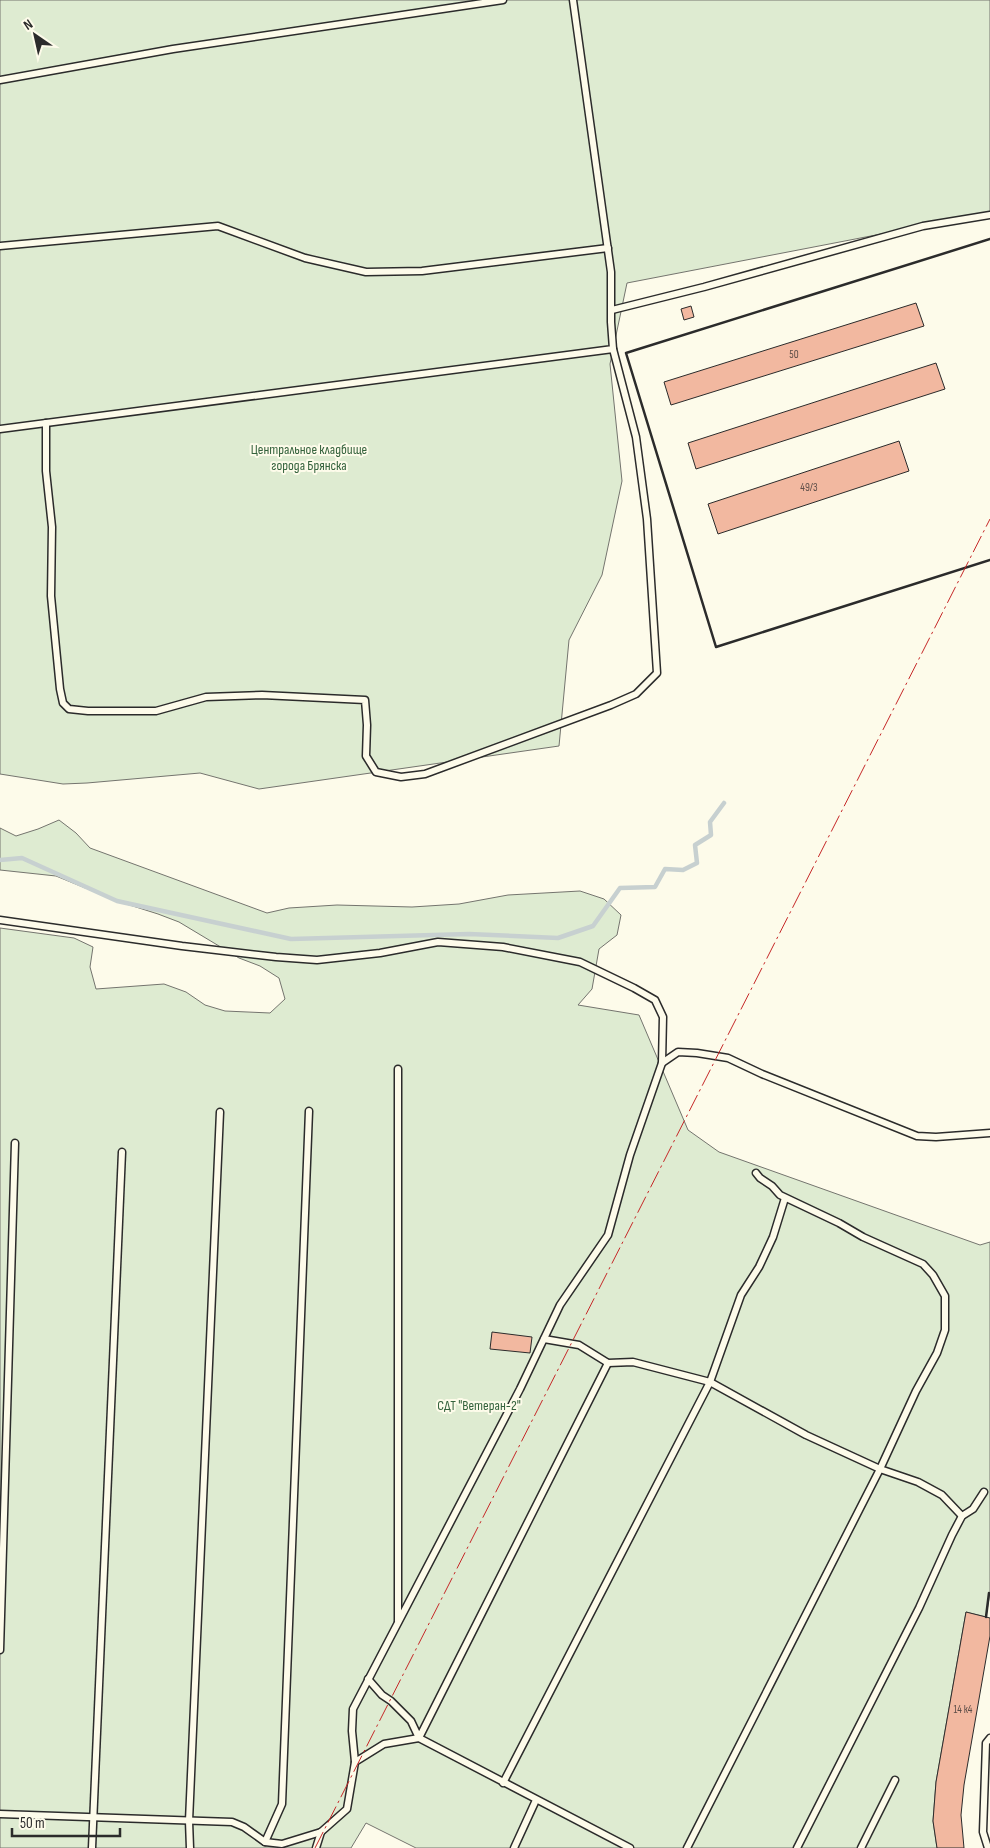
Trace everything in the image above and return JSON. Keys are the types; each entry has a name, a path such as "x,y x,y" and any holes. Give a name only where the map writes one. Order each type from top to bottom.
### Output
{"lane":[{"path":"0,80 173,49 503,0"},
{"path":"46,423 46,471 52,527 51,596 60,689 63,703 69,709 88,711 156,711 206,697 262,694 365,700 367,725 366,756 376,772 402,777 425,774 636,694 657,673 647,520 636,437 613,349 611,272 573,0"},
{"path":"612,310 704,287 923,226 990,215"},
{"path":"0,246 218,226 305,258 366,272 422,271 608,248"},
{"path":"0,429 613,349"},
{"path":"0,920 182,946 317,960 380,953 438,942 503,947 580,962 655,1000 663,1017 662,1063 630,1154 608,1236 560,1305 520,1389 353,1709 352,1731 355,1762 347,1809 321,1832 282,1844 265,1842 232,1822 0,1814"},
{"path":"662,1063 678,1052 728,1058 917,1136 936,1138 990,1133"},
{"path":"398,1069 398,1622"},
{"path":"265,1842 282,1804 309,1111"},
{"path":"190,1848 189,1821 220,1112"},
{"path":"0,1650 15,1143"},
{"path":"92,1848 122,1152"},
{"path":"687,1848 880,1469 916,1390 937,1353 945,1330 945,1296 923,1264 863,1237 839,1223 785,1198 756,1174"},
{"path":"503,1783 710,1382 742,1295 759,1267 773,1237 785,1198"},
{"path":"544,1339 579,1345 608,1363 633,1362 710,1382 806,1435 880,1469 918,1482 942,1496 962,1516"},
{"path":"419,1738 608,1363"},
{"path":"797,1848 919,1608 952,1535 962,1516 973,1510 984,1492"},
{"path":"368,1679 382,1695 391,1701 411,1721 419,1738 630,1848"},
{"path":"355,1762 384,1744 419,1738"},
{"path":"988,1848 986,1831 986,1743 990,1738"},
{"path":"861,1848 895,1780"},
{"path":"514,1848 536,1800"},
{"path":"318,1848 321,1832"}],"green space":[{"name":"Центральное кладбище города Брянска","path":"0,0 990,0 990,213 627,283 610,364 622,481 602,575 569,640 559,746 259,789 200,773 63,784 0,774"},
{"name":"СДТ \"Ветеран-2\"","path":"59,820 76,833 90,848 267,913 289,908 337,905 412,907 459,904 508,895 580,891 604,899 621,915 617,935 599,949 592,989 578,1005 639,1015 688,1130 719,1152 980,1245 990,1242 990,1592 986,1617 966,1612 936,1782 933,1821 937,1848 416,1848 366,1823 351,1848 0,1848 0,928 74,938 93,947 90,967 96,989 164,984 186,992 205,1005 225,1011 270,1013 285,999 279,978 260,966 239,958 179,922 117,901 56,876 0,870 0,828 16,836"}],"building":[{"path":"916,303 924,326 671,405 664,382"},
{"path":"691,306 694,317 684,320 681,309"},
{"path":"936,363 945,389 696,469 688,443"},
{"path":"899,441 909,471 718,534 708,504"},
{"path":"492,1332 532,1337 530,1353 490,1349"},
{"path":"966,1612 990,1618 990,1636 964,1785 961,1815 964,1848 937,1848 933,1821 936,1782"}],"waterway":[{"path":"0,860 22,858 117,901 291,939 469,934 558,938 593,926 620,888 655,887 665,869 683,870 697,863 695,845 711,835 710,822 724,803"}],"wall":[{"path":"990,239 626,353 716,647 990,560"},
{"path":"986,1617 989,1593"}],"power":[{"path":"315,1848 990,519"}]}
